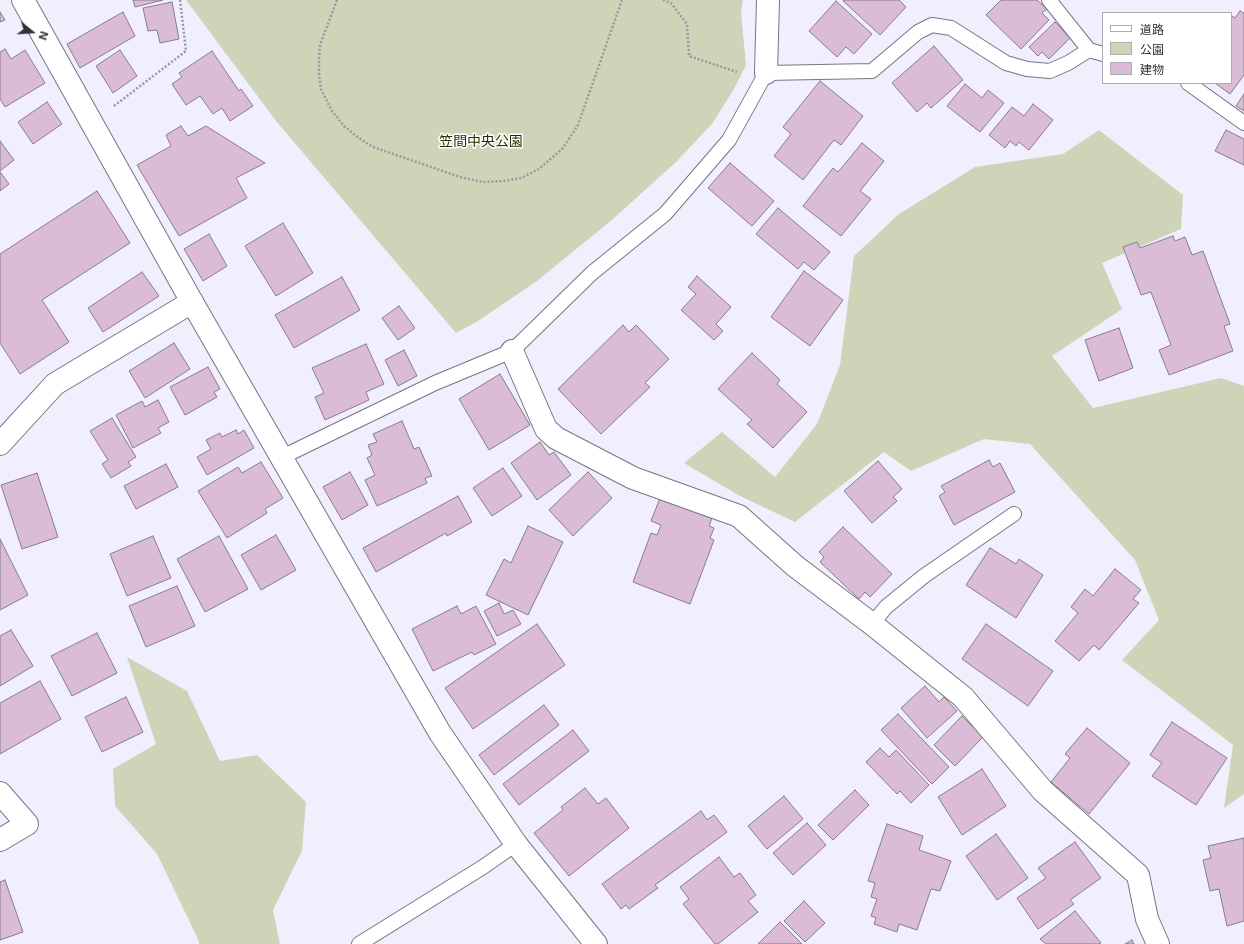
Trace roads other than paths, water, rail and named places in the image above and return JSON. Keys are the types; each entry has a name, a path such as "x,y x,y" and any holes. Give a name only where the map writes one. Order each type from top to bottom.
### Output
{"street":[{"path":"23,0 192,302 440,733 516,844 596,944"},
{"path":"766,74 768,0"},
{"path":"0,444 55,384 192,302"},
{"path":"512,351 546,429 556,438 633,478 739,516 795,566 872,624 963,697 1043,791 1138,875 1147,919 1158,944"},
{"path":"0,793 27,824 0,840"}],"lane":[{"path":"1049,0 1089,50 1102,54"},
{"path":"282,457 435,383 512,351 592,273 666,214 729,140 766,74 872,71 918,32 932,25 950,28 1006,63 1027,69 1050,71 1068,63 1089,50"},
{"path":"1189,84 1244,123"},
{"path":"872,624 886,607 924,576 1014,514"},
{"path":"359,944 483,867 516,844"}],"park label":[{"name":"笠間中央公園","path":"481,142"}]}
